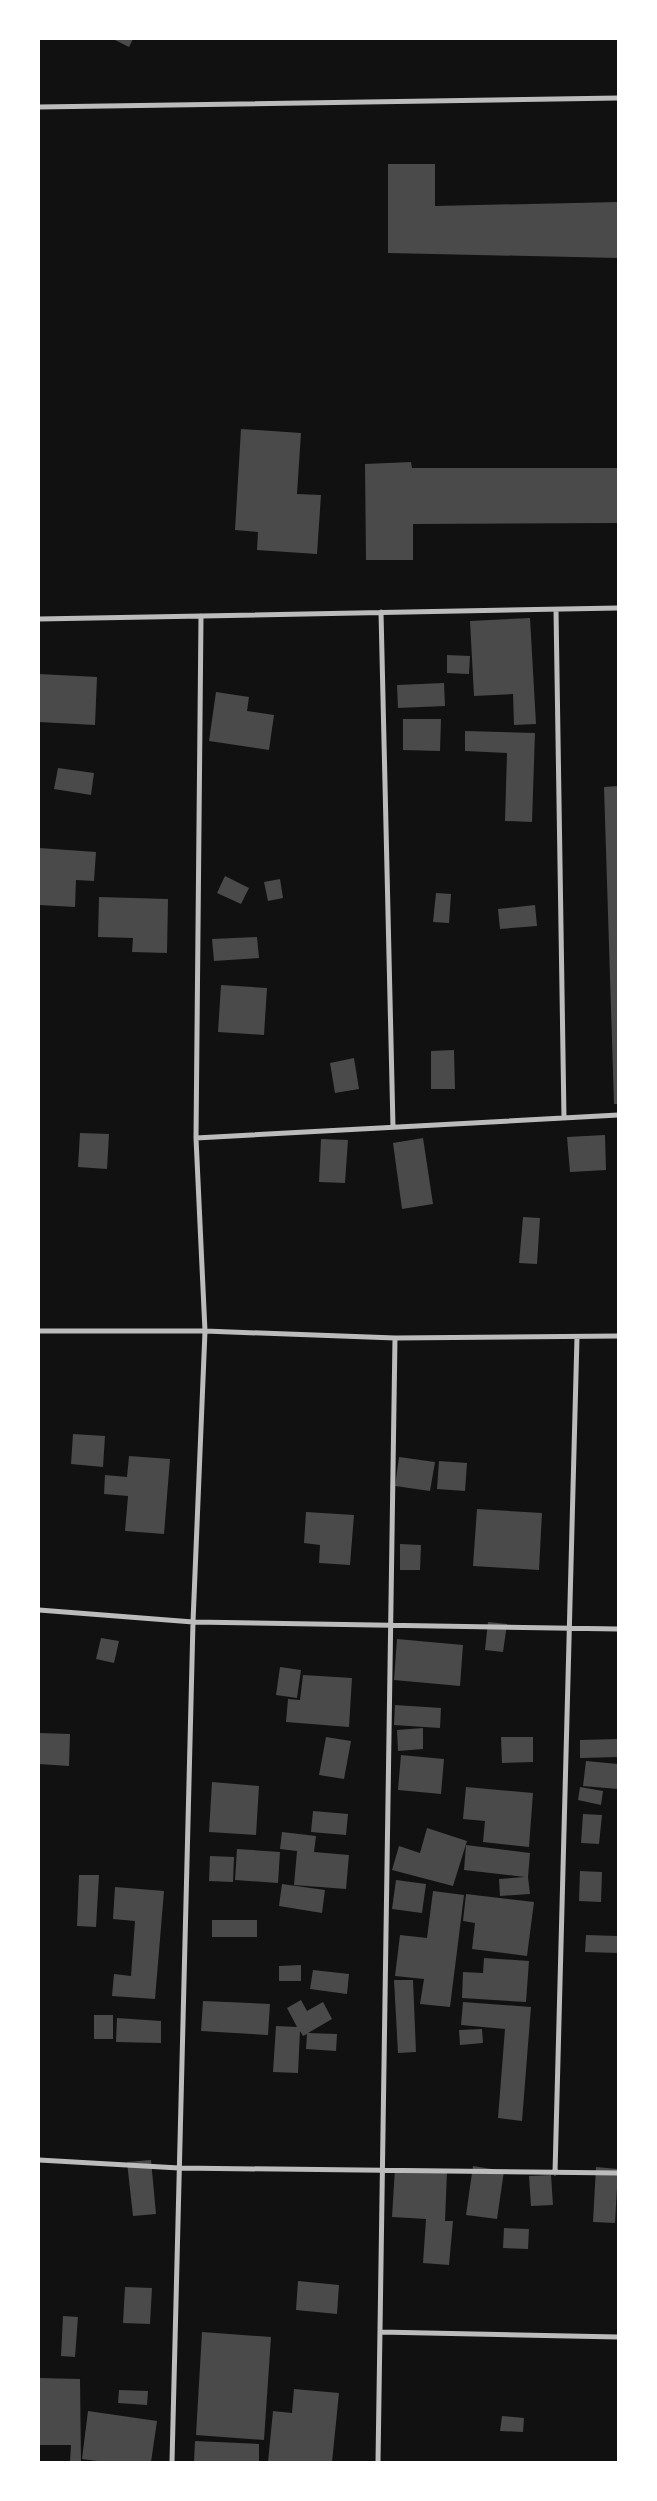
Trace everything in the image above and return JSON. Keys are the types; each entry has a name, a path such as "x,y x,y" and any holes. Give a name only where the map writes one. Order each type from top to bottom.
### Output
{"street":[{"path":"39,107 618,98"},
{"path":"39,619 618,608"},
{"path":"556,610 564,1118"},
{"path":"381,612 394,1127"},
{"path":"172,2462 193,1622 205,1331 196,1138 201,616"},
{"path":"196,1138 618,1115"},
{"path":"39,1331 205,1331 395,1338 618,1336"},
{"path":"555,2173 577,1337"},
{"path":"378,2462 395,1338"},
{"path":"39,1610 193,1622 618,1629"},
{"path":"39,2160 179,2168 618,2173"},
{"path":"380,2332 618,2337"}],"building":[{"path":"113,39 133,39 129,47"},
{"path":"388,164 435,164 435,206 618,202 618,258 388,253"},
{"path":"241,429 301,433 297,494 321,495 317,554 257,550 258,532 235,530"},
{"path":"411,462 412,468 618,468 618,523 413,524 413,560 366,560 365,464"},
{"path":"530,618 536,724 514,725 513,694 474,696 470,621"},
{"path":"447,655 470,656 469,674 447,673"},
{"path":"39,674 97,677 95,725 39,722"},
{"path":"444,683 445,706 398,708 397,685"},
{"path":"216,692 249,697 247,711 274,715 269,750 209,741"},
{"path":"403,719 441,719 440,751 403,750"},
{"path":"465,731 535,733 532,822 505,821 507,753 465,751"},
{"path":"58,768 94,773 91,795 54,789"},
{"path":"618,786 618,1104 614,1104 604,787"},
{"path":"39,848 96,852 94,881 76,880 75,907 39,905"},
{"path":"225,876 249,888 241,904 217,893"},
{"path":"280,879 283,898 268,901 264,882"},
{"path":"436,893 451,894 449,923 433,922"},
{"path":"99,897 168,899 167,953 132,952 133,938 98,937"},
{"path":"535,905 537,926 500,929 498,909"},
{"path":"257,937 259,958 214,961 212,939"},
{"path":"221,985 267,988 264,1035 218,1032"},
{"path":"454,1050 455,1089 431,1089 431,1051"},
{"path":"354,1058 359,1089 335,1093 330,1063"},
{"path":"80,1133 109,1134 107,1169 78,1167"},
{"path":"605,1135 606,1170 570,1172 567,1137"},
{"path":"423,1138 433,1204 402,1209 393,1143"},
{"path":"321,1139 348,1140 345,1183 319,1182"},
{"path":"523,1217 540,1218 537,1264 519,1263"},
{"path":"73,1434 105,1436 103,1467 71,1464"},
{"path":"129,1456 170,1459 164,1534 125,1531 128,1496 104,1494 105,1475 127,1477"},
{"path":"399,1457 435,1462 430,1491 395,1486"},
{"path":"439,1461 467,1463 465,1491 437,1489"},
{"path":"477,1509 542,1513 539,1570 473,1566"},
{"path":"306,1512 354,1515 350,1565 319,1563 320,1545 304,1543"},
{"path":"400,1544 421,1545 420,1570 400,1570"},
{"path":"488,1622 507,1624 503,1652 485,1650"},
{"path":"101,1638 119,1641 114,1663 96,1659"},
{"path":"397,1639 463,1645 460,1686 394,1680"},
{"path":"280,1667 301,1670 297,1698 276,1695"},
{"path":"303,1675 352,1678 349,1727 286,1722 288,1699 300,1700"},
{"path":"395,1705 441,1708 440,1728 394,1725"},
{"path":"423,1728 423,1749 398,1751 397,1730"},
{"path":"39,1733 70,1734 69,1766 39,1764"},
{"path":"326,1737 351,1741 344,1779 319,1775"},
{"path":"501,1737 533,1737 533,1762 502,1763"},
{"path":"618,1739 618,1757 580,1758 580,1740"},
{"path":"401,1755 444,1759 441,1794 398,1790"},
{"path":"586,1761 618,1764 618,1789 583,1786"},
{"path":"212,1782 259,1786 256,1835 209,1832"},
{"path":"466,1787 533,1793 529,1847 483,1842 485,1821 463,1819"},
{"path":"580,1787 603,1791 601,1805 578,1800"},
{"path":"313,1811 348,1814 346,1835 311,1832"},
{"path":"583,1814 602,1815 599,1844 581,1843"},
{"path":"427,1828 467,1841 453,1886 392,1870 399,1846 420,1853"},
{"path":"282,1832 316,1836 314,1852 349,1855 346,1889 294,1885 297,1851 280,1849"},
{"path":"466,1845 530,1853 528,1877 530,1894 500,1896 499,1879 525,1877 464,1870"},
{"path":"237,1849 280,1852 278,1883 235,1880"},
{"path":"210,1856 234,1857 233,1882 209,1881"},
{"path":"580,1871 602,1872 601,1902 579,1901"},
{"path":"79,1875 99,1875 96,1927 77,1926"},
{"path":"396,1880 426,1884 422,1913 392,1909"},
{"path":"282,1884 325,1890 322,1913 279,1906"},
{"path":"115,1887 164,1891 155,1999 112,1996 114,1974 131,1976 135,1921 113,1919"},
{"path":"433,1891 464,1895 450,2007 420,2004 424,1979 395,1976 400,1935 427,1938"},
{"path":"466,1894 534,1902 527,1956 472,1949 475,1923 463,1921"},
{"path":"212,1920 257,1920 257,1937 212,1937"},
{"path":"586,1935 618,1936 618,1953 585,1952"},
{"path":"484,1958 529,1961 526,2002 462,1998 463,1972 483,1973"},
{"path":"301,1965 301,1981 279,1981 279,1966"},
{"path":"313,1970 349,1974 347,1994 310,1989"},
{"path":"394,1980 413,1980 416,2052 398,2053"},
{"path":"301,2000 307,2011 323,2002 332,2019 308,2033 337,2034 336,2051 306,2049 307,2034 303,2036 300,2031 298,2073 273,2072 276,2026 297,2027 287,2008"},
{"path":"203,2001 270,2004 268,2035 201,2031"},
{"path":"463,2002 531,2007 522,2121 498,2118 505,2029 461,2025"},
{"path":"94,2015 113,2015 113,2039 94,2039"},
{"path":"117,2018 161,2021 161,2043 116,2042"},
{"path":"482,2029 483,2043 460,2045 459,2030"},
{"path":"151,2160 156,2214 133,2216 127,2162"},
{"path":"473,2166 504,2171 497,2219 466,2215"},
{"path":"596,2167 618,2169 615,2223 593,2222"},
{"path":"395,2168 447,2171 445,2221 453,2221 449,2265 423,2263 426,2219 392,2217"},
{"path":"551,2175 553,2205 531,2206 529,2176"},
{"path":"504,2228 529,2229 528,2249 503,2248"},
{"path":"298,2281 339,2285 337,2314 296,2310"},
{"path":"125,2287 152,2288 150,2324 123,2323"},
{"path":"63,2316 78,2317 75,2357 61,2356"},
{"path":"202,2332 271,2337 264,2440 196,2435"},
{"path":"39,2378 80,2379 81,2462 70,2462 71,2445 39,2445"},
{"path":"294,2389 339,2393 332,2462 268,2462 273,2411 292,2413"},
{"path":"119,2390 148,2391 147,2405 118,2403"},
{"path":"88,2411 157,2421 151,2462 105,2462 82,2459"},
{"path":"502,2416 524,2418 523,2432 500,2431"},
{"path":"195,2441 259,2444 259,2462 194,2462"}]}
